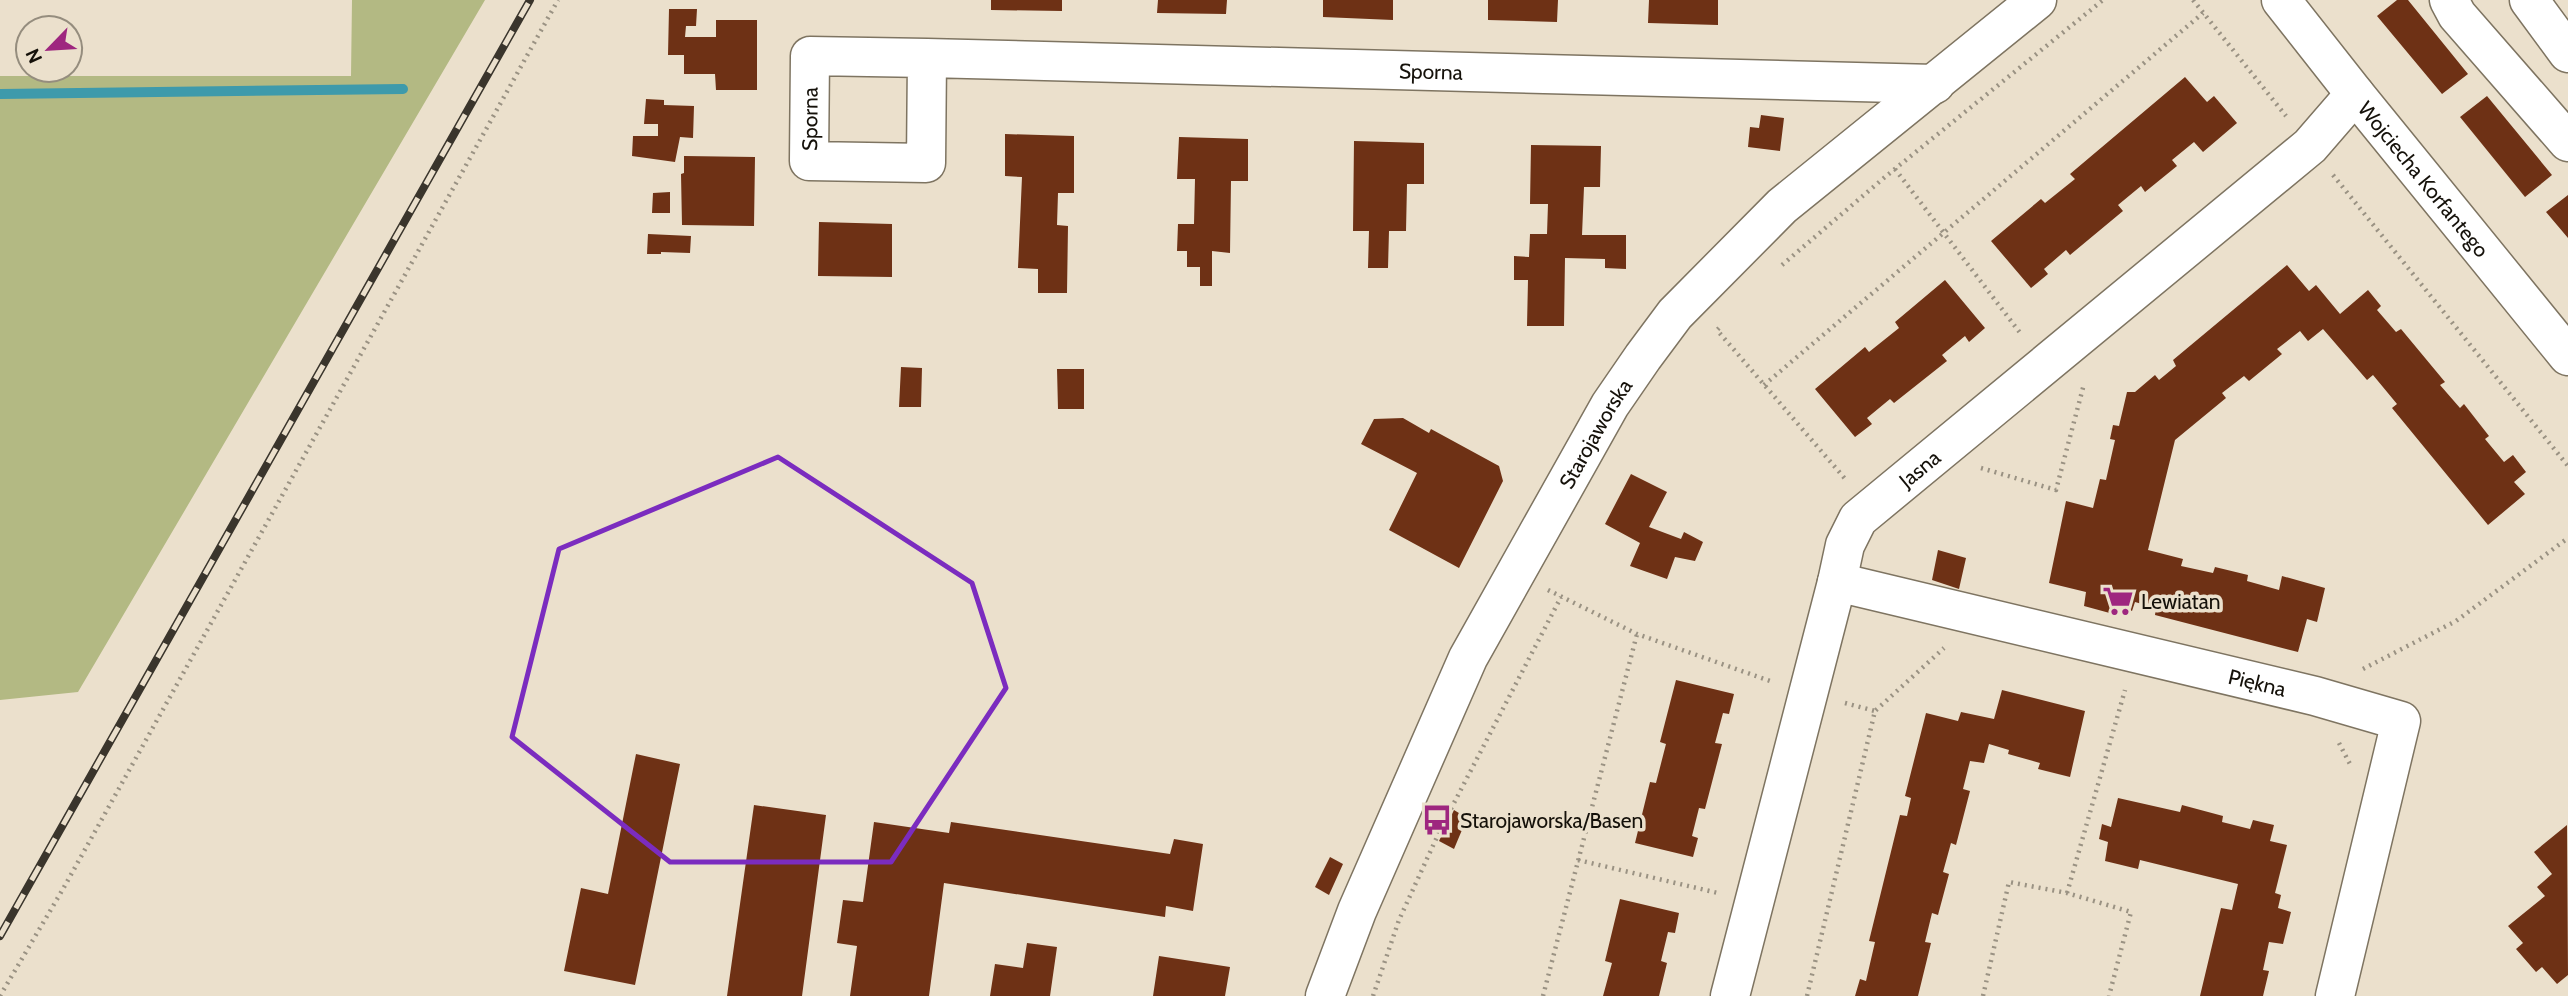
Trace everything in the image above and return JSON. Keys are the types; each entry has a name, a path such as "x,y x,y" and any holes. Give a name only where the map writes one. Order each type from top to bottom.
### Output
{"street":[{"name":"Starojaworska","path":"1325,996 1357,911 1468,658 1610,405 1675,314 1782,206 2036,0"},
{"name":"Wojciecha Korfantego","path":"2281,0 2568,356"},
{"path":"2449,0 2457,15 2568,142"},
{"path":"2529,0 2568,53"},
{"name":"Sporna","path":"927,58 1935,84"},
{"name":"Jasna","path":"1730,996 1845,545 1858,519 2310,146 2355,94"},
{"name":"Piękna","path":"1837,582 2315,696 2402,721 2335,996"}],"path":[{"path":"0,996 83,853 558,0"},
{"path":"1780,266 2103,0"},
{"path":"2193,0 2568,466"},
{"path":"1764,385 2203,13"},
{"path":"1895,169 2026,341"},
{"path":"1726,321 1717,330 1849,484"},
{"path":"2361,670 2456,621 2568,538"},
{"path":"1516,574 1637,634 1807,693 1875,710"},
{"path":"1373,996 1399,920 1442,826 1561,597"},
{"path":"1543,996 1637,634"},
{"path":"1807,996 1875,710 1945,646"},
{"path":"2067,893 2125,689"},
{"path":"1578,860 1726,894"},
{"path":"1983,996 2009,883 2067,893 2131,912 2109,996"}],"highlighted area":[{"path":"778,457 972,583 1006,688 891,862 670,862 512,737 559,549"}],"green space":[{"path":"352,0 485,0 78,692 0,700 0,76 14,76 14,84 84,84 84,76 351,76"}],"building":[{"path":"991,0 1062,0 1062,11 991,10"},
{"path":"1158,0 1227,0 1226,14 1157,13"},
{"path":"1323,0 1393,0 1393,20 1323,17"},
{"path":"1488,0 1558,0 1557,22 1488,20"},
{"path":"1649,0 1718,0 1718,25 1648,23"},
{"path":"2397,0 2408,0 2468,74 2442,94 2377,16"},
{"path":"669,9 697,9 696,26 686,26 685,37 716,37 716,20 757,20 757,90 716,90 715,74 684,74 684,55 668,55"},
{"path":"2185,77 2207,102 2214,96 2237,123 2203,152 2194,142 2172,160 2177,166 2145,192 2141,186 2118,205 2123,211 2070,255 2066,250 2044,269 2048,274 2031,288 1991,241 2041,199 2045,203 2075,179 2070,174"},
{"path":"2487,96 2552,175 2525,197 2460,117"},
{"path":"646,99 664,100 664,105 694,106 693,138 680,137 675,162 632,156 633,136 658,136 658,124 644,124"},
{"path":"1761,115 1784,118 1780,151 1748,147 1750,127 1759,128"},
{"path":"1005,134 1074,136 1074,193 1058,193 1057,225 1068,226 1067,293 1038,293 1038,269 1018,268 1022,177 1005,176"},
{"path":"1179,137 1248,139 1248,181 1231,181 1230,253 1212,251 1212,286 1200,286 1200,267 1187,267 1187,251 1177,251 1178,224 1194,224 1195,179 1177,179"},
{"path":"1354,141 1424,143 1424,184 1407,184 1406,231 1389,231 1388,268 1368,268 1369,231 1353,231"},
{"path":"1531,145 1601,146 1600,187 1584,187 1582,235 1626,235 1626,269 1605,268 1605,259 1565,258 1564,326 1527,326 1528,280 1514,280 1514,256 1529,257 1530,234 1547,234 1548,204 1530,204"},
{"path":"684,156 755,157 754,226 682,225 681,174 684,173"},
{"path":"670,192 670,213 652,213 653,193"},
{"path":"2568,195 2568,238 2546,212"},
{"path":"819,222 892,224 892,277 818,276"},
{"path":"648,234 691,236 690,253 647,254"},
{"path":"2287,265 2309,291 2316,285 2340,314 2368,290 2381,306 2377,310 2396,332 2401,329 2445,382 2440,385 2460,408 2464,404 2489,436 2485,439 2504,462 2513,455 2526,472 2514,482 2525,494 2488,525 2392,408 2397,404 2373,375 2367,380 2323,329 2308,341 2300,331 2277,349 2282,354 2249,381 2244,376 2222,393 2226,398 2175,440 2148,550 2183,559 2181,566 2213,573 2215,567 2248,575 2247,581 2279,590 2282,576 2325,588 2317,622 2307,619 2298,652 2155,615 2156,608 2135,602 2132,611 2119,608 2117,615 2084,606 2086,592 2049,583 2066,501 2093,508 2100,479 2106,480 2115,440 2110,439 2113,425 2119,426 2127,392 2135,392 2155,375 2159,380 2176,366 2173,360"},
{"path":"1945,280 1985,328 1969,342 1965,336 1942,355 1947,361 1894,403 1890,399 1867,418 1872,424 1855,437 1815,389 1865,347 1869,352 1899,328 1895,322"},
{"path":"901,367 922,368 921,407 899,407"},
{"path":"1057,369 1084,369 1084,409 1058,409"},
{"path":"1403,418 1429,433 1431,429 1499,466 1503,481 1459,568 1389,530 1417,473 1361,444 1374,419"},
{"path":"1631,474 1667,492 1649,527 1681,539 1684,532 1703,542 1695,561 1675,557 1667,579 1630,566 1640,543 1605,524"},
{"path":"1938,550 1966,558 1959,589 1932,580"},
{"path":"1676,680 1734,694 1729,714 1723,713 1715,743 1722,744 1705,809 1699,808 1692,836 1698,838 1693,857 1635,843 1650,782 1656,783 1666,744 1660,742"},
{"path":"2002,690 2085,711 2070,777 2038,769 2040,763 2008,754 2009,750 1989,744 1984,763 1970,761 1963,789 1970,791 1956,845 1951,843 1943,872 1949,874 1938,915 1932,913 1925,942 1931,943 1918,996 1855,996 1860,979 1866,981 1875,942 1869,941 1900,815 1907,816 1911,798 1905,796 1926,713 1958,721 1961,712 1994,719"},
{"path":"636,754 680,764 635,985 564,971 581,888 608,894"},
{"path":"2118,798 2180,812 2182,805 2223,816 2222,822 2250,829 2253,820 2274,825 2270,841 2287,845 2275,893 2281,895 2278,908 2291,912 2283,944 2269,942 2263,970 2269,971 2263,996 2200,996 2221,908 2232,910 2238,884 2140,860 2138,869 2105,861 2108,842 2099,839 2102,824 2111,827"},
{"path":"754,805 826,815 802,996 727,996"},
{"path":"1454,810 1467,818 1454,849 1439,841"},
{"path":"874,822 949,833 951,822 1170,854 1174,839 1203,844 1193,911 1166,906 1165,917 944,883 929,996 850,996 857,946 837,943 843,900 863,902"},
{"path":"2567,825 2568,975 2557,984 2542,967 2536,972 2516,949 2523,943 2508,926 2545,896 2537,887 2552,874 2534,852"},
{"path":"1330,857 1343,864 1329,895 1315,887"},
{"path":"1620,899 1679,913 1675,933 1668,932 1661,961 1667,963 1659,996 1603,996 1612,963 1605,961"},
{"path":"1027,943 1057,947 1050,996 990,996 995,964 1023,968"},
{"path":"1159,956 1230,967 1225,996 1153,996"}],"waterway":[{"path":"0,94 403,89"}],"railway":[{"path":"0,936 530,0"}],"place":[{"name":"Lewiatan","path":"2118,601"},
{"name":"Starojaworska/Basen","path":"1437,820"}]}
